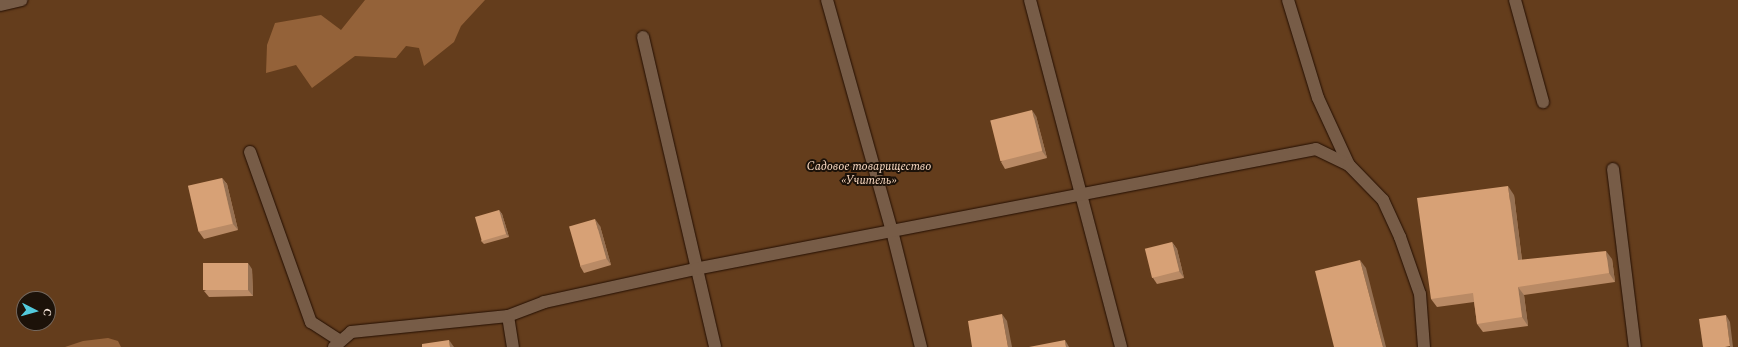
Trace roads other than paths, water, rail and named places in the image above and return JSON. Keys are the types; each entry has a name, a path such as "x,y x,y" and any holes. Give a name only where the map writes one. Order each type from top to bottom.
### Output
{"lane":[{"path":"0,5 21,0"},
{"path":"827,0 892,231 921,347"},
{"path":"1030,0 1083,195 1121,347"},
{"path":"1288,0 1318,98 1349,165 1383,200 1400,237 1420,294 1424,347"},
{"path":"1515,0 1543,102"},
{"path":"643,37 695,269 715,347"},
{"path":"250,152 311,322 337,344 351,332 508,316 544,302 695,269 1316,149 1349,165"},
{"path":"1613,170 1635,347"},
{"path":"508,316 513,347"}],"park label":[{"name":"Садовое товарищество «Учитель»","path":"869,174"}]}
